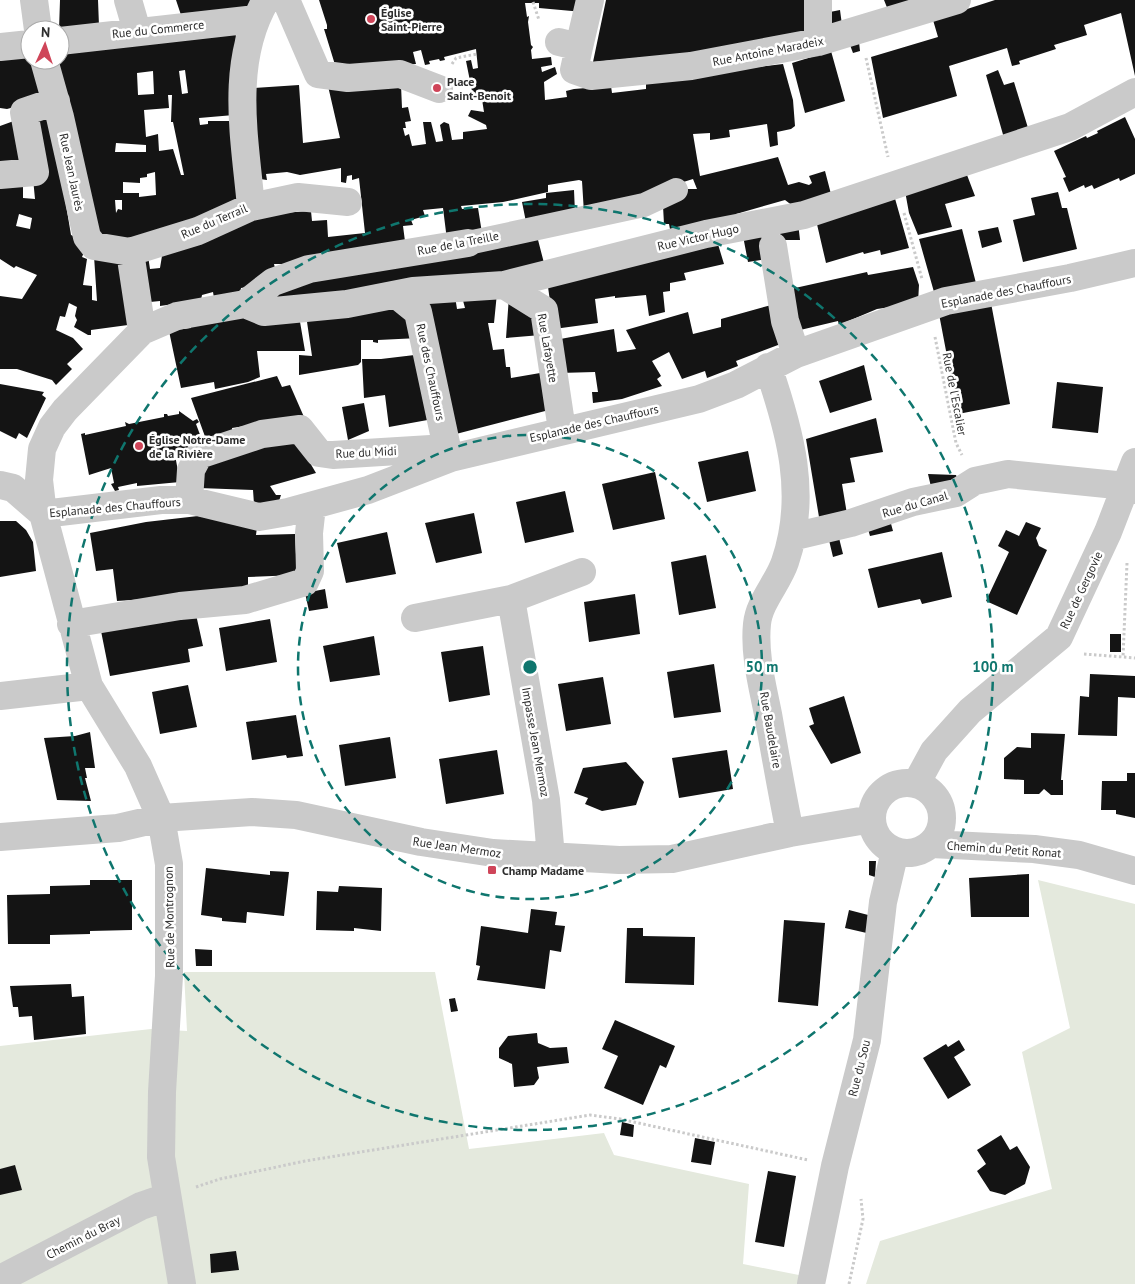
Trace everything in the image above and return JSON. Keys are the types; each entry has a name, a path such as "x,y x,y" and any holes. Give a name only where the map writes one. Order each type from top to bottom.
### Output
{"street":[{"path":"34,0 37,20"},
{"path":"128,0 137,31"},
{"path":"286,0 318,74 348,78 400,74 439,89"},
{"name":"Rue Antoine Maradeix","path":"590,0 571,53 591,76 691,66 818,42 957,0"},
{"path":"818,0 818,42"},
{"name":"Rue du Commerce","path":"70,40 137,31 261,10"},
{"name":"Rue du Terrail","path":"130,252 198,230 251,207 241,96 251,35 261,10"},
{"path":"0,47 20,45"},
{"name":"Rue Jean Jaurès","path":"47,70 56,101 87,237 94,246 130,252"},
{"name":"Rue Victor Hugo","path":"245,304 264,312 347,304 413,291 504,285 706,234 804,215 1070,127 1135,92"},
{"path":"0,175 35,172 24,112 56,101"},
{"name":"Rue de la Treille","path":"245,304 273,282 309,269 468,243 644,205 676,190"},
{"path":"251,207 298,197 348,202"},
{"path":"773,246 785,321 796,354"},
{"path":"130,252 142,331 177,316 245,304"},
{"name":"Esplanade des Chauffours","path":"43,514 161,500 189,500 259,517 312,506 368,490 449,453 700,399 736,385 796,354 946,301 1070,278 1135,263"},
{"name":"Rue Lafayette","path":"504,285 544,310 562,430"},
{"name":"Rue des Chauffours","path":"397,295 418,312 449,453"},
{"name":"Rue de Montrognon","path":"142,331 65,410 52,427 42,449 39,480 43,514 71,624 90,686 138,766 160,818 169,864 169,976 162,1092 161,1157 182,1284"},
{"name":"Rue Baudelaire","path":"768,367 789,435 796,469 795,504 792,536 785,564 766,598 757,622 757,657 790,833"},
{"name":"Rue du Midi","path":"189,500 191,470 199,455 262,434 300,429 319,454 449,453"},
{"name":"Rue du Canal","path":"792,536 851,523 913,502 956,492 975,481 1008,474 1132,479"},
{"name":"Rue de Gergovie","path":"916,784 934,751 970,711 1059,637 1132,479"},
{"path":"0,485 13,488 43,514"},
{"path":"71,624 180,606 245,600 305,582 310,571 309,533 312,506"},
{"path":"415,618 511,599 582,572"},
{"name":"Impasse Jean Mermoz","path":"511,599 546,800 550,858"},
{"path":"0,696 90,686"},
{"path":"916,784 926,788 940,805 941,825 931,844 914,852 894,851 878,838 872,819 878,798 885,790 895,785 916,784"},
{"name":"Rue Jean Mermoz","path":"0,837 118,828 160,818 252,812 296,815 421,842 493,853 550,858 672,859 790,833 872,819"},
{"name":"Chemin du Petit Ronat","path":"931,844 1079,855 1135,871"},
{"name":"Rue du Sou","path":"811,1284 835,1166 867,1040 883,902 894,851"},
{"name":"Chemin du Bray","path":"0,1279 141,1206 167,1197"}],"path":[{"name":"Rue de l'Escalier","path":"930,307 956,443 975,481"},
{"path":"1108,532 1128,548 1124,656"},
{"path":"1059,637 1085,654 1135,658"},
{"path":"167,1197 220,1179 305,1161 590,1115 620,1119 835,1166"}],"shaded area":[{"path":"1038,880 1135,904 1135,1284 866,1284 880,1241 1052,1189 1022,1052 1070,1028"},
{"path":"184,972 435,972 469,1149 604,1133 614,1155 749,1184 743,1264 804,1276 802,1284 0,1284 0,1046 151,1029 187,1031"}],"building":[{"path":"60,0 98,0 99,26 70,29 70,20 59,20"},
{"path":"176,0 250,0 250,5 235,14 182,18"},
{"path":"319,0 585,0 583,12 539,8 539,3 525,3 527,17 529,16 531,45 533,47 531,50 532,59 551,57 552,65 541,67 542,72 555,67 557,74 544,82 545,100 567,97 566,91 574,89 611,86 612,93 646,89 646,81 783,64 793,100 795,126 791,129 777,132 778,145 770,147 767,124 729,130 730,137 710,140 710,133 693,134 700,176 778,157 788,185 799,182 809,185 812,183 809,176 825,171 831,194 797,209 785,200 736,214 738,218 670,229 669,224 664,224 663,206 687,189 697,189 693,179 584,213 582,181 579,180 548,185 548,192 503,202 461,206 462,209 478,208 482,233 447,240 443,208 423,210 425,216 411,220 413,225 403,226 406,249 320,264 274,264 277,276 254,286 241,288 240,294 214,298 213,292 202,295 201,300 160,306 160,301 150,302 140,271 148,256 150,269 160,268 163,250 264,214 311,211 312,221 327,220 328,237 365,233 359,178 352,180 352,175 347,176 346,183 341,182 341,168 300,175 287,172 266,174 267,180 260,179 253,88 299,85 303,143 340,138 328,86 401,85 402,108 408,107 411,121 405,122 406,128 403,128 405,136 409,134 412,146 426,144 423,122 431,122 436,142 443,141 440,125 444,122 449,124 452,140 463,139 463,132 487,129 486,125 468,116 471,110 484,112 481,93 473,96 466,61 471,60 473,69 478,68 476,49 444,57 445,60 429,61 430,64 425,65 421,50 413,52 416,64 336,68 324,29 327,29 327,25"},
{"path":"606,0 811,0 811,34 766,46 593,62"},
{"path":"884,0 920,0 888,10"},
{"path":"995,0 1135,0 1135,76 1121,13 1084,25 1087,35 1054,45 1056,49 1019,61 1020,64 1012,66 1007,48 949,66 957,96 883,118 871,57 938,37 933,20"},
{"path":"840,10 842,25 832,28 830,12"},
{"path":"236,28 234,115 199,118 200,125 208,124 208,121 236,121 242,201 137,242 100,240 55,70 70,70 70,48","holes":["185,70 188,93 182,94 179,71","153,71 154,94 138,95 137,73","168,95 172,95 171,122 173,122 184,175 181,175 173,149 159,151 158,134 146,137 144,110 169,108","116,143 146,145 146,152 115,152","155,172 156,195 139,197 139,193 123,193 123,182 140,183 140,178 147,177 147,174","115,200 122,200 122,210 118,209 116,213"]},
{"path":"859,42 860,51 853,53 850,45"},
{"path":"831,51 845,101 805,113 792,63"},
{"path":"0,55 20,56 20,70 37,70 47,98 7,109 0,108"},
{"path":"998,70 1004,85 1014,82 1028,128 1004,138 986,75"},
{"path":"50,108 71,235 78,238 85,250 82,257 87,259 83,285 92,286 92,300 97,301 94,256 123,256 128,325 91,330 91,335 88,335 74,327 77,320 75,316 77,307 69,303 65,317 60,316 56,330 73,338 83,349 67,364 72,369 56,385 52,380 17,369 0,369 0,296 22,299 37,275 16,266 14,268 0,259 0,179 23,180 23,198 35,199 27,116","holes":["19,214 32,218 30,229 16,226"]},
{"path":"1125,117 1135,139 1135,174 1120,181 1119,178 1094,189 1092,185 1085,188 1084,185 1069,192 1063,178 1066,177 1054,151 1086,136 1087,138 1098,133 1097,131"},
{"path":"22,118 31,165 0,169 0,126"},
{"path":"967,175 975,196 945,204 952,227 918,235 909,213 905,191"},
{"path":"574,190 575,213 526,222 522,202 546,198 546,193"},
{"path":"1058,192 1062,208 1067,208 1077,249 1023,262 1013,220 1035,215 1031,198"},
{"path":"894,195 909,248 881,255 880,250 864,254 863,252 826,263 816,220"},
{"path":"798,223 800,240 780,240 780,226"},
{"path":"998,227 1002,242 982,248 978,231"},
{"path":"962,229 977,287 934,292 919,239"},
{"path":"768,230 768,259 748,262 743,236"},
{"path":"537,236 544,263 535,266 314,305 263,295 265,291"},
{"path":"717,241 724,264 684,273 686,280 670,283 670,291 663,292 665,312 649,316 646,295 595,299 598,323 554,329 547,280"},
{"path":"913,267 919,285 918,303 877,309 839,325 838,321 796,331 786,290 867,272 868,275"},
{"path":"454,290 457,309 465,308 461,293 497,293 494,323 488,323 493,350 504,349 506,367 510,367 511,378 546,372 553,409 456,434 421,305"},
{"path":"509,296 530,309 541,335 506,338"},
{"path":"991,303 1010,404 958,414 939,314"},
{"path":"775,304 786,342 736,361 738,366 707,378 705,371 682,379 669,352 652,361 661,376 657,379 662,386 622,399 593,403 592,392 598,392 595,372 559,373 555,340 614,329 617,352 636,349 626,330 688,312 693,334 721,327 721,319"},
{"path":"388,308 411,309 419,338 378,340 378,343 373,342 373,340 361,340 361,362 358,365 299,375 299,355 312,356 306,315"},
{"path":"299,316 305,351 257,351 260,377 248,382 215,389 214,382 181,388 169,331 191,328 190,321 204,318"},
{"path":"423,354 433,419 389,427 385,395 364,398 362,359 381,359"},
{"path":"864,365 872,400 830,413 819,381"},
{"path":"277,376 282,387 290,385 304,417 232,428 233,438 207,442 191,398"},
{"path":"1057,382 1103,387 1098,433 1052,428"},
{"path":"0,384 44,392 42,395 46,398 27,438 19,433 16,439 0,431"},
{"path":"364,403 369,431 348,440 342,407"},
{"name":"Église Notre-Dame de la Rivière","path":"179,411 193,421 197,419 199,422 196,424 202,440 198,440 191,452 175,455 180,482 137,486 137,483 118,487 119,490 115,491 111,484 114,483 111,468 89,475 81,434 85,433 85,435 126,426 125,422 129,424 164,417 164,414 168,416 179,414"},
{"path":"876,418 883,452 850,458 855,482 842,484 847,514 819,517 806,439"},
{"path":"293,434 316,473 270,486 276,495 281,495 279,501 254,504 253,490 199,488 201,458"},
{"path":"748,451 756,491 707,502 698,462"},
{"path":"655,472 665,519 613,530 602,484"},
{"path":"928,474 956,475 959,483 932,491"},
{"path":"565,491 574,532 525,543 516,502"},
{"path":"474,513 482,553 436,563 425,523"},
{"path":"198,516 257,527 256,535 295,534 297,575 248,577 248,592 117,601 113,569 96,571 90,533 146,522"},
{"path":"890,520 893,531 870,536 867,526"},
{"path":"0,521 16,521 26,530 33,542 36,571 0,577"},
{"path":"1026,522 1041,528 1036,538 1039,546 1047,550 1017,615 986,601 1009,552 998,546 1006,530 1019,536"},
{"path":"387,532 396,574 346,583 337,543"},
{"path":"838,534 843,554 833,557 828,536"},
{"path":"942,552 952,597 922,604 920,599 878,608 868,569"},
{"path":"706,555 716,608 679,615 671,562"},
{"path":"325,589 328,608 309,611 305,593"},
{"path":"635,594 640,634 589,642 584,602"},
{"path":"195,610 203,646 188,649 190,662 110,676 101,631"},
{"path":"270,619 277,662 226,671 219,628"},
{"path":"1110,634 1121,634 1121,652 1110,652"},
{"path":"374,636 380,675 330,682 323,646"},
{"path":"483,646 490,695 449,702 441,652"},
{"path":"714,664 721,712 674,718 667,672"},
{"path":"1090,674 1135,676 1135,698 1118,697 1117,736 1078,735 1080,696 1089,697"},
{"path":"603,677 611,724 566,731 558,684"},
{"path":"188,685 197,727 160,734 152,692"},
{"path":"844,696 861,753 831,764 809,726 814,724 809,708"},
{"path":"296,715 303,756 287,758 286,755 252,760 246,722"},
{"path":"90,732 95,768 85,768 87,778 85,778 91,801 57,800 44,738 75,736"},
{"path":"1031,733 1065,734 1061,780 1063,780 1063,795 1051,795 1044,789 1039,794 1024,794 1024,780 1004,779 1004,758 1017,747 1031,748"},
{"path":"390,737 396,778 345,786 339,745"},
{"path":"497,750 504,794 446,804 439,759"},
{"path":"727,750 733,789 679,798 672,758"},
{"path":"626,762 644,782 636,805 602,811 585,804 588,798 574,793 583,768"},
{"path":"1127,773 1135,773 1135,818 1116,814 1116,810 1101,810 1102,781 1127,781"},
{"path":"869,861 876,861 875,877 869,875"},
{"path":"206,868 270,875 270,871 289,872 284,916 247,912 246,923 222,921 222,918 201,915"},
{"path":"1029,874 1029,917 971,917 969,878"},
{"path":"90,880 132,880 132,930 90,931 90,934 50,935 50,944 8,944 7,895 50,894 50,886 90,885"},
{"path":"339,886 382,888 381,931 354,928 354,931 316,930 317,891 338,892"},
{"path":"531,909 557,912 555,925 565,926 561,952 550,950 545,989 477,980 480,966 476,965 481,926 528,933"},
{"path":"849,910 872,916 871,934 845,928"},
{"path":"784,920 825,923 818,1006 778,1002"},
{"path":"627,928 643,928 643,936 695,937 694,985 625,983"},
{"path":"195,949 212,950 212,966 196,966"},
{"path":"71,984 72,997 84,996 86,1034 34,1040 32,1016 19,1017 18,1007 13,1007 10,986"},
{"path":"455,998 458,1011 451,1012 449,999"},
{"path":"615,1020 675,1046 666,1068 660,1065 643,1105 604,1088 618,1056 602,1049"},
{"path":"537,1033 538,1043 550,1048 567,1047 569,1063 537,1067 539,1078 534,1085 514,1087 512,1064 499,1058 499,1048 508,1036"},
{"path":"959,1040 965,1050 954,1057 971,1085 948,1099 923,1058 946,1044 948,1047"},
{"path":"622,1122 634,1125 633,1137 620,1135"},
{"path":"1001,1135 1010,1150 1017,1146 1030,1167 1025,1184 1005,1195 990,1191 977,1171 986,1164 977,1150"},
{"path":"695,1138 715,1142 711,1165 691,1162"},
{"path":"15,1165 22,1190 0,1195 0,1169"},
{"path":"768,1171 796,1176 784,1247 755,1242"},
{"path":"236,1251 239,1270 211,1273 210,1254"}],"place":[{"name":"Église Saint-Pierre","path":"371,19"},
{"name":"Place Saint-Benoit","path":"437,88"},
{"name":"Église Notre-Dame de la Rivière","path":"139,446"},
{"name":"Champ Madame","path":"492,870"}]}
